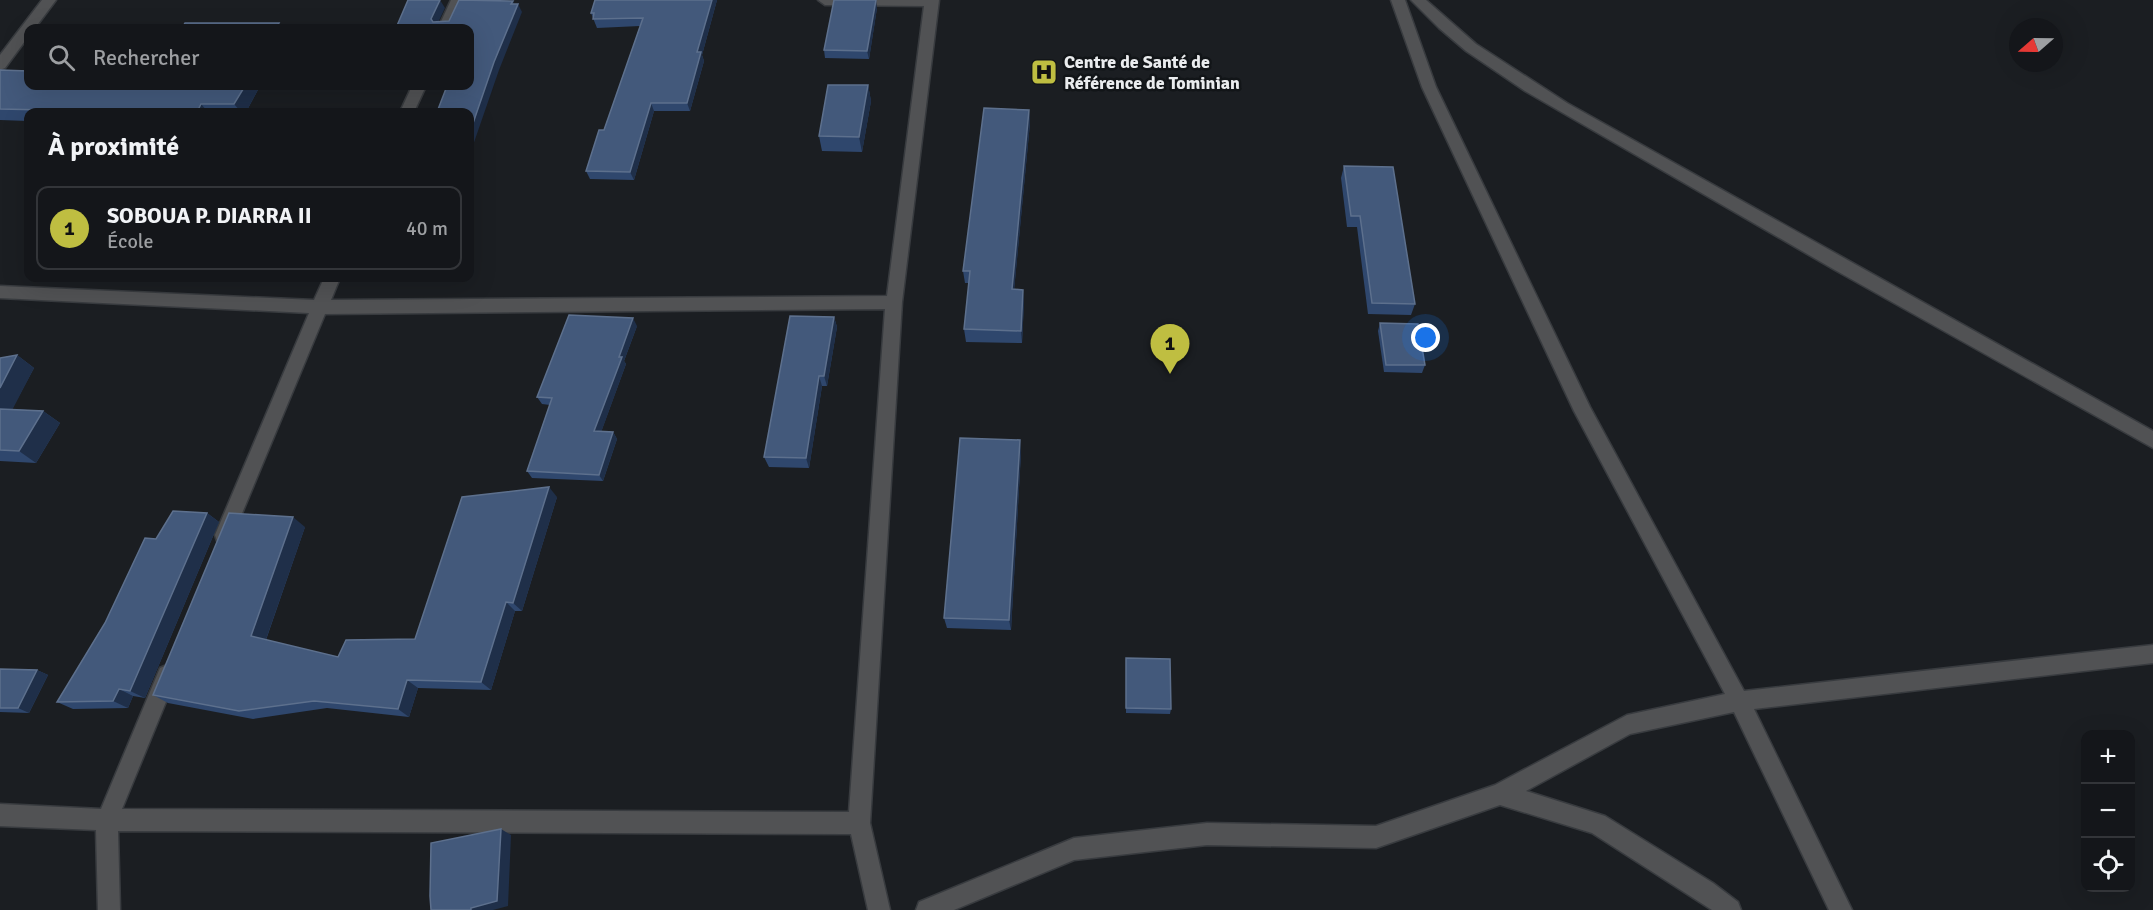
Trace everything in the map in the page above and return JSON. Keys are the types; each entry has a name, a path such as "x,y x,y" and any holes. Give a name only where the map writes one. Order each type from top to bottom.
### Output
{"street":[{"path":"31,24 49,0"},
{"path":"447,24 458,0"},
{"path":"825,0 932,1 894,302 859,823 879,910"},
{"path":"1398,0 1429,87 1583,411 1739,701 1841,910"},
{"path":"1418,0 1440,23 1504,71 1688,178 2153,440"},
{"path":"0,65 24,33"},
{"path":"409,108 417,90"},
{"path":"219,548 330,282"},
{"path":"0,292 318,308 894,302"},
{"path":"927,910 1074,849 1207,834 1376,837 1500,794 1627,725 1739,701 2153,654"},
{"path":"109,910 107,820 174,657"},
{"path":"1500,794 1597,824 1705,891 1730,910"},
{"path":"0,815 107,820 859,823"}],"building":[{"path":"408,0 440,0 431,19 433,22 449,21 459,0 513,1 511,4 518,4 494,62 474,120 474,108 439,108 445,90 474,90 474,24 398,24"},
{"path":"595,0 712,0 697,52 701,52 687,103 651,103 630,172 586,171 599,130 604,130 643,18 593,19 594,13 591,13"},
{"path":"834,0 876,0 867,51 824,50"},
{"path":"185,23 279,23 278,24"},
{"path":"0,70 24,71 24,90 243,90 234,104 201,104 199,108 0,109"},
{"path":"828,85 868,85 859,137 819,136"},
{"path":"984,108 1029,110 1012,289 1023,290 1021,331 964,329 970,271 963,271"},
{"path":"1344,166 1393,167 1415,304 1372,303 1360,216 1351,216"},
{"path":"569,315 633,318 619,357 622,357 594,431 613,432 599,475 527,471 552,398 537,397"},
{"path":"790,316 834,317 824,376 819,376 806,458 764,457"},
{"path":"1380,323 1418,324 1425,365 1386,365"},
{"path":"17,355 0,388 0,358"},
{"path":"0,409 43,411 19,451 0,450"},
{"path":"960,438 1020,440 1009,620 944,618"},
{"path":"549,487 513,603 506,602 481,682 407,680 398,709 314,701 239,711 153,695 229,513 293,517 251,636 338,657 346,640 415,639 462,497"},
{"path":"173,511 207,513 130,691 119,689 113,701 57,702 105,623 145,538 156,539"},
{"path":"1126,658 1170,659 1171,709 1126,708"},
{"path":"0,669 37,670 18,708 0,708"},
{"path":"501,829 497,901 471,908 471,910 431,910 431,843"}],"place":[{"name":"Centre de Santé de Référence de Tominian","path":"1044,72"},
{"name":"SOBOUA P. DIARRA II","path":"1170,374"}]}
